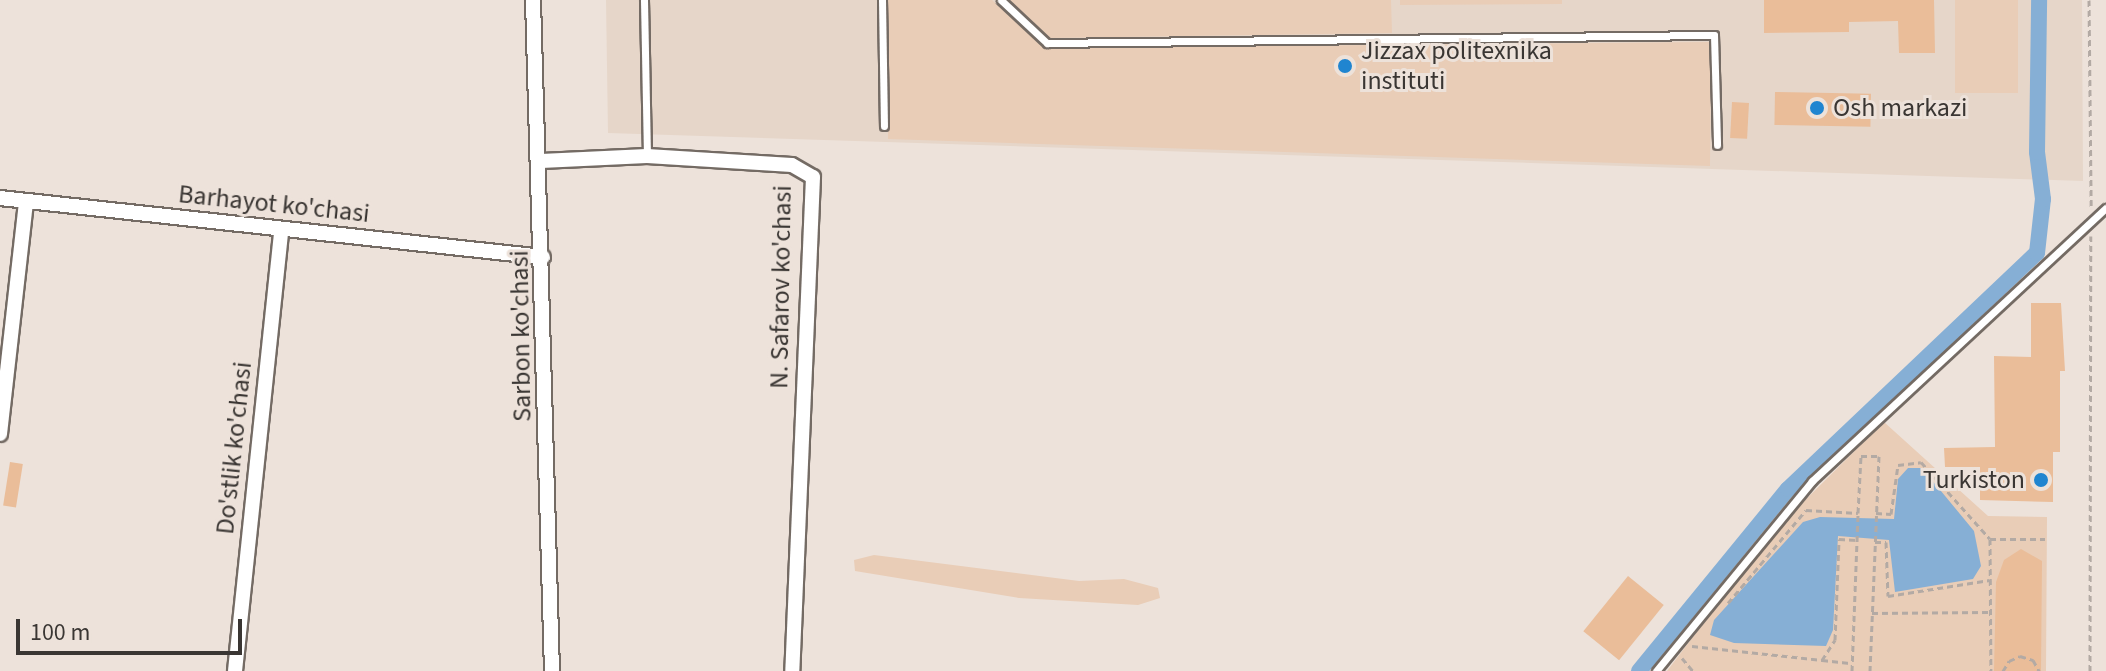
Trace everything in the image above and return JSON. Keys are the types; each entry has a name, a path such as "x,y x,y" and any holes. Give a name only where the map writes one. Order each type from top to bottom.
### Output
{"street":[{"name":"Sarbon ko'chasi","path":"533,0 541,161 552,671"},
{"name":"N. Safarov ko'chasi","path":"541,161 647,156 792,165 813,177 792,671"},
{"name":"Barhayot ko'chasi","path":"0,198 543,257"},
{"path":"0,434 26,201"},
{"name":"Do'stlik ko'chasi","path":"235,671 281,230"}],"lane":[{"path":"644,0 647,156"},
{"path":"882,0 884,126"},
{"path":"1001,0 1047,43 1714,35 1717,145"},
{"path":"1656,671 1812,481 2091,217 2106,208"}],"path":[{"path":"2089,0 2090,671"},
{"path":"1852,671 1861,456 1879,456 1870,671"},
{"path":"1876,513 1891,514 1898,465 1921,462 1990,539 1991,671"},
{"path":"1721,612 1806,510 1858,513"},
{"path":"1822,660 1835,640 1839,539 1857,540"},
{"path":"1990,539 2045,539"},
{"path":"1875,542 1886,542 1888,596 1990,580"},
{"path":"1872,613 1990,612"},
{"path":"1677,665 1702,634"},
{"path":"1692,646 1852,663"},
{"path":"2003,671 2009,661 2020,656 2033,660 2039,671"},
{"path":"1682,658 1693,671"}],"shaded area":[{"name":"Jizzax politexnika instituti","path":"606,0 2082,0 2083,181 608,133"},
{"path":"888,0 992,0 1044,48 1711,42 1710,166 888,139"},
{"path":"1009,0 1391,0 1392,33 1049,38"},
{"path":"1400,0 1562,0 1562,4 1400,5"},
{"path":"1955,0 2018,0 2018,93 1955,93"},
{"path":"1884,422 1988,516 2047,517 2046,671 1667,671 1772,533"},
{"path":"874,555 1079,581 1124,579 1158,588 1160,598 1138,605 1019,598 855,571 854,560"}],"water":[{"path":"1908,468 1922,468 1974,531 1981,566 1973,579 1895,592 1889,540 1838,536 1833,630 1826,646 1734,643 1710,635 1714,620 1803,522 1820,517 1894,519 1898,479"}],"building":[{"path":"1764,0 1934,0 1935,53 1899,53 1898,21 1849,22 1849,32 1764,33"},
{"path":"1775,92 1871,94 1870,127 1774,125"},
{"path":"1732,102 1749,103 1747,139 1730,138"},
{"path":"2031,303 2061,303 2065,371 2060,371 2060,452 2053,452 2053,502 1980,500 1980,467 1945,467 1944,448 1995,447 1994,356 2031,357"},
{"path":"10,462 23,464 16,507 3,505"},
{"path":"2021,549 2042,561 2041,671 1994,671 1996,582 2004,560"},
{"path":"1628,576 1664,605 1619,660 1583,631"}],"waterway":[{"path":"1639,671 1788,489 2037,253 2043,199 2037,152 2039,0"}],"place":[{"name":"Jizzax politexnika instituti","path":"1345,66"},
{"name":"Osh markazi","path":"1817,108"},
{"name":"Turkiston","path":"2041,480"}]}
